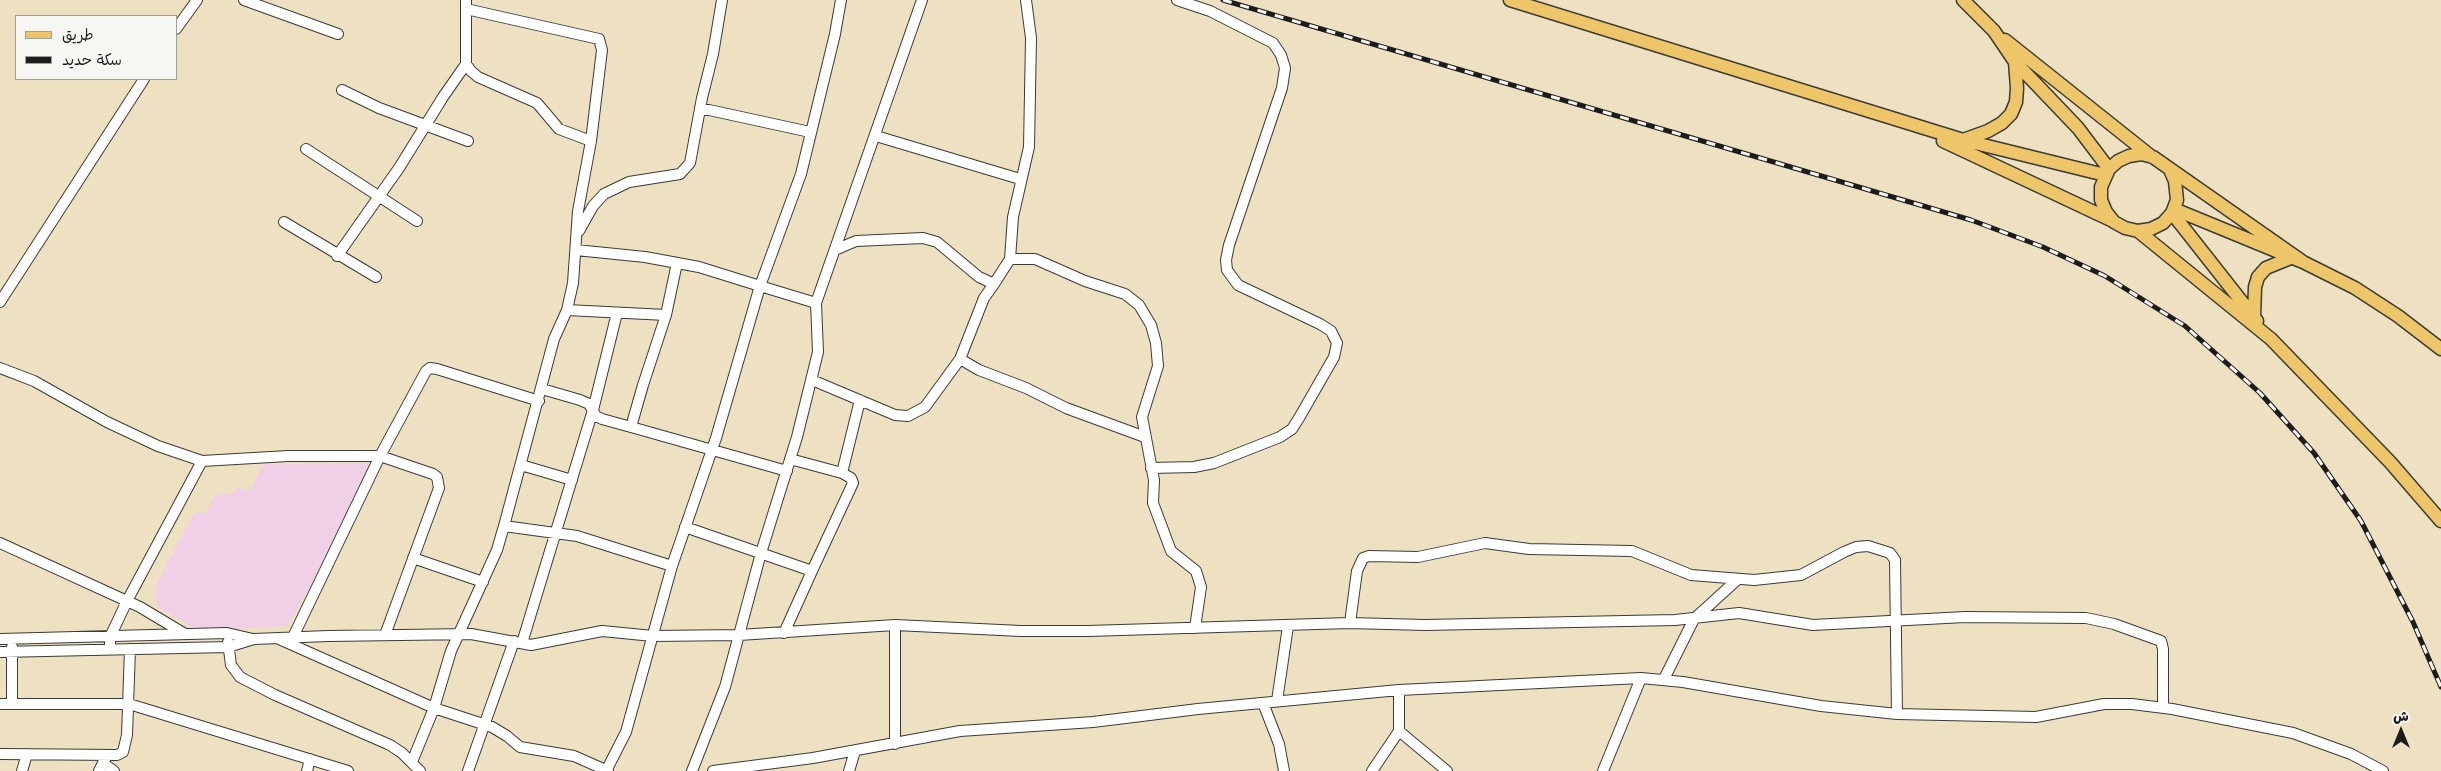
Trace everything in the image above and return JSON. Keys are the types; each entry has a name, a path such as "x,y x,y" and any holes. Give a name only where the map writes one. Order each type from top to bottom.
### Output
{"main road":[{"path":"1510,0 1963,140 2107,172"},
{"path":"1963,0 1994,31 2163,163 2171,172 2298,260"},
{"path":"1994,31 2015,62 2078,128 2107,172"},
{"path":"1963,140 1988,131 2002,123 2011,114 2016,102 2018,88 2015,62"},
{"path":"1903,121 2125,228 2138,231 2151,229 2163,223 2173,211 2177,190 2171,172"},
{"path":"2114,222 2106,212 2101,200 2101,187 2107,172 2118,160 2129,156 2141,154 2153,157"},
{"path":"2173,211 2298,260 2362,293 2398,316 2441,349"},
{"path":"2173,211 2271,339 2390,462 2441,521"},
{"path":"2138,231 2271,339"},
{"path":"2254,318 2255,287 2258,277 2266,268 2298,260"}],"street":[{"path":"178,26 197,0"},
{"path":"244,0 338,34"},
{"path":"577,234 593,206 604,194 629,182 664,178 686,170 693,155 700,108 713,54 722,0"},
{"path":"276,638 434,708 486,725 507,736 520,747 574,756 607,771 626,732 672,566 712,450 760,286 801,174 835,34 841,0"},
{"path":"692,771 725,687 761,553 787,471 812,380 818,352 816,303 922,0"},
{"path":"812,380 895,415 908,416 918,412 939,391 960,359 984,298 1010,259 1013,217 1029,147 1028,124 1032,80 1031,38 1026,0"},
{"path":"1151,468 1194,466 1214,462 1280,437 1292,429 1334,356 1337,343 1331,331 1238,285 1226,270 1229,245 1282,88 1285,68 1281,55 1273,43 1210,12 1177,0"},
{"path":"228,633 231,665 240,677 275,695 390,745 416,768 445,669 483,582 504,526 539,401 554,339 566,310 573,283 578,211 591,141 602,50 599,39 466,4 466,64 337,256"},
{"path":"466,64 478,77 537,103 559,129 591,141"},
{"path":"0,302 143,80"},
{"path":"342,90 379,108 468,141"},
{"path":"700,108 810,132"},
{"path":"876,136 1020,180"},
{"path":"306,149 417,221"},
{"path":"284,222 337,256 376,277"},
{"path":"835,250 856,241 924,238 937,242 979,277 994,284"},
{"path":"576,250 645,256 677,263 816,303"},
{"path":"1010,259 1027,258 1042,261 1085,281 1125,294 1139,305 1151,325 1156,343 1158,366 1142,416 1144,437 1151,468 1153,503 1168,545 1175,556 1186,561 1196,571 1201,587 1195,628"},
{"path":"631,427 666,315 677,263"},
{"path":"566,310 666,315"},
{"path":"468,771 518,642 572,480 593,410 618,313"},
{"path":"960,359 979,370 1026,388 1066,408 1144,437"},
{"path":"0,368 34,381 107,422 158,446 202,461 288,456 380,456 432,474 439,482 439,488 384,635"},
{"path":"293,637 380,456 426,371 430,368 539,401"},
{"path":"542,389 580,400 593,410 596,416 602,419 787,471"},
{"path":"842,473 860,400"},
{"path":"784,633 851,491 853,483 851,478 842,473 790,459"},
{"path":"110,650 110,637 127,601 202,461"},
{"path":"521,465 572,480"},
{"path":"504,526 577,536 672,566"},
{"path":"686,527 812,571"},
{"path":"0,543 140,607 186,635"},
{"path":"1350,623 1357,571 1363,558 1369,556 1418,557 1476,543 1529,549 1632,551 1691,574 1754,580 1801,575 1856,547 1868,546 1890,553 1895,560 1897,714"},
{"path":"413,558 483,582"},
{"path":"1664,679 1694,619 1738,579"},
{"path":"0,652 228,647 254,639 384,635 459,635 494,637 518,642 543,644 602,632 652,636 739,635 784,633 845,626 895,625 1021,631 1350,623 1425,625 1694,619 1739,613 1813,625 1965,616 2086,618 2114,624 2161,641 2163,649 2163,707"},
{"path":"895,625 895,744"},
{"path":"1277,701 1288,626"},
{"path":"0,639 228,633 254,639"},
{"path":"12,639 12,704"},
{"path":"103,763 123,752 126,746 130,649"},
{"path":"1603,771 1641,678"},
{"path":"713,771 895,744 960,731 1093,722 1277,701 1399,690 1641,678 1664,679 1820,706 1897,714 2016,718 2057,714 2104,704 2163,707 2293,733 2351,754 2383,771"},
{"path":"1372,771 1399,730 1399,690"},
{"path":"1263,703 1280,744 1284,771"},
{"path":"0,704 129,704 348,771"},
{"path":"1399,730 1447,771"},
{"path":"849,771 855,750"},
{"path":"0,754 27,754 103,763 114,771"},
{"path":"22,771 27,754"},
{"path":"307,771 310,759"}],"shaded area":[{"path":"376,463 288,626 199,631 157,607 158,603 154,600 157,592 154,589 193,514 196,515 199,511 205,514 214,496 232,494 237,487 249,491 264,464"}],"railway":[{"path":"1223,0 1971,220 2043,247 2105,276 2185,326 2260,393 2314,453 2361,521 2413,622 2441,687"}]}
